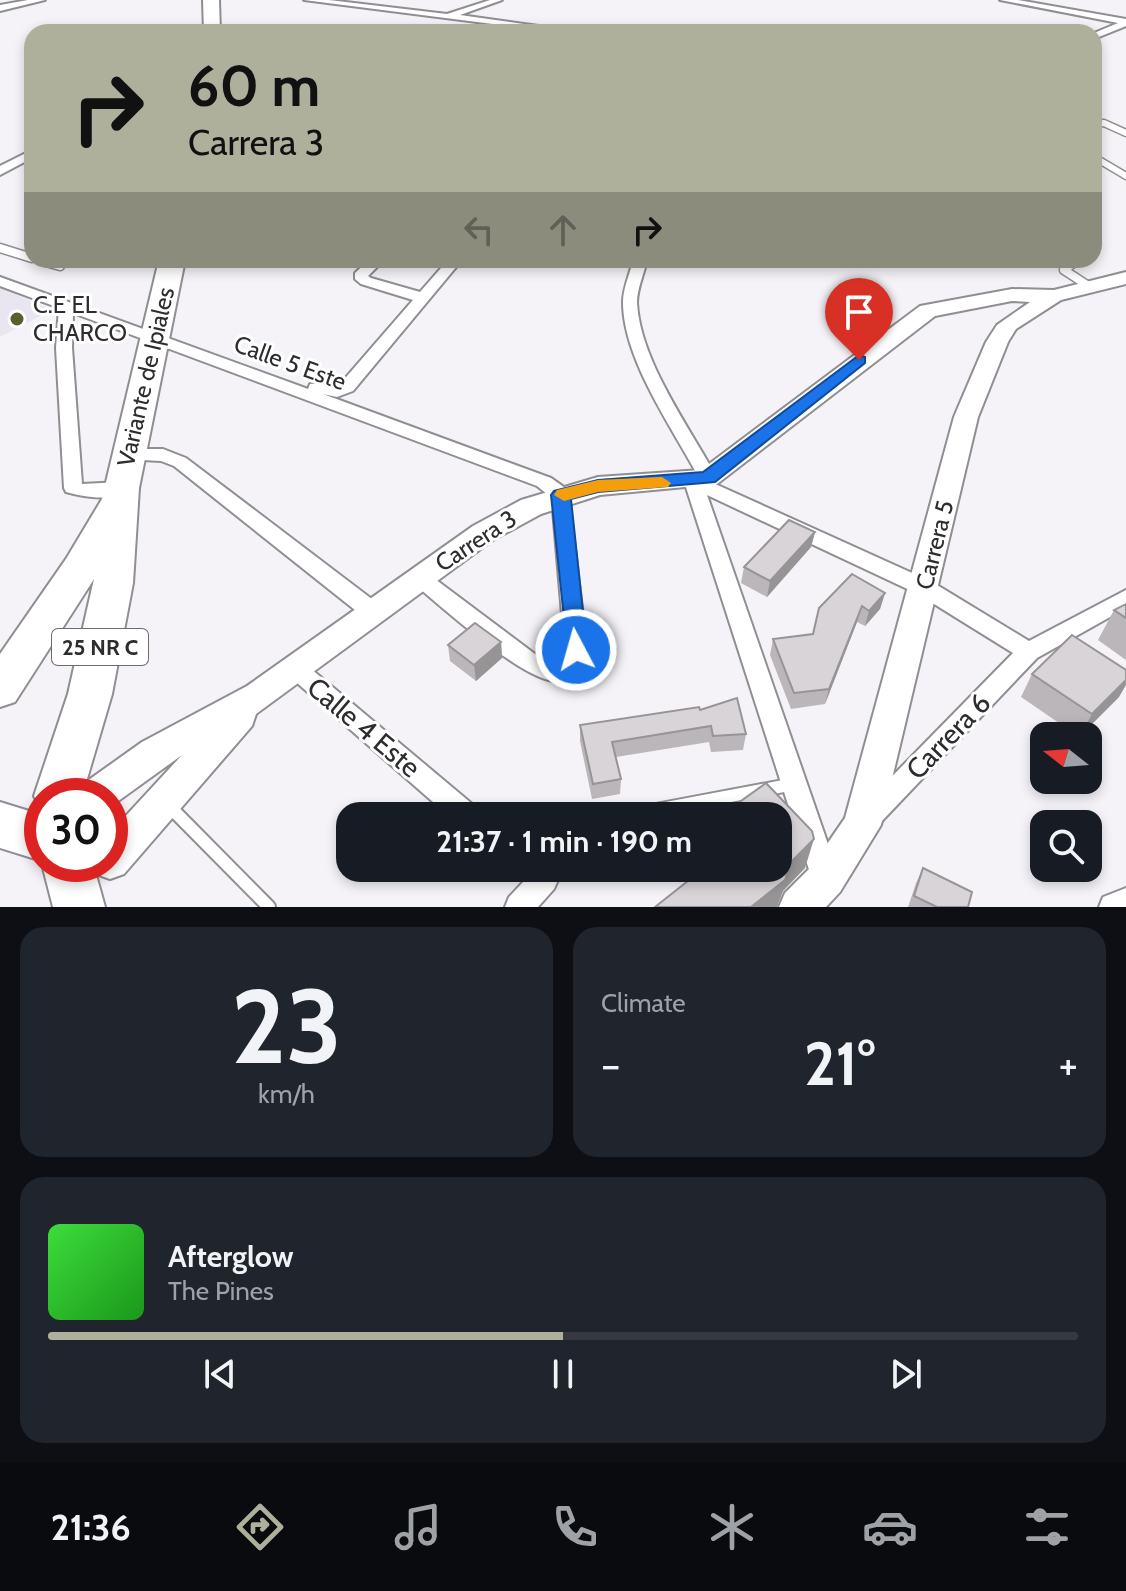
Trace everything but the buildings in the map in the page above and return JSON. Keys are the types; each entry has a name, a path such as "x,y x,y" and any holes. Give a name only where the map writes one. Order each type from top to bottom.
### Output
{"highway":[{"path":"211,0 212,24"},
{"name":"Variante de Ipiales","path":"64,778 90,694 113,583 120,491 170,268"},
{"name":"Variante de Ipiales","path":"0,689 81,568 120,491"},
{"path":"0,825 24,832"}],"street":[{"path":"0,8 41,0"},
{"path":"308,0 508,24"},
{"path":"446,17 498,0"},
{"path":"1004,0 1126,23"},
{"path":"1102,33 1126,23"},
{"path":"0,171 24,158"},
{"path":"368,268 360,276 366,281 423,298"},
{"path":"204,357 231,353 326,392 337,392 347,387 448,268"},
{"path":"638,268 630,298 632,325 700,479 826,879"},
{"path":"700,479 928,311 1012,295 1054,296 1126,278"},
{"name":"Calle 5 Este","path":"0,281 66,308 544,482 561,495"},
{"name":"Carrera 5","path":"862,825 925,588 966,417 997,342 1008,325 1054,296"},
{"path":"66,308 64,348 73,488 88,492 120,491"},
{"path":"129,455 163,455 180,462 373,612"},
{"path":"700,479 925,588 1029,652"},
{"name":"Carrera 3","path":"120,778 154,753 259,696 483,533 531,507 561,495 598,486 700,479"},
{"path":"420,578 531,664 556,672 567,665 576,650 561,495"},
{"name":"Carrera 6","path":"799,907 826,879 862,825 1029,652 1126,598"},
{"name":"Calle 4 Este","path":"296,669 452,802"},
{"name":"Carrera 3","path":"128,837 259,696"},
{"path":"519,907 533,882"},
{"path":"1113,907 1126,902"}],"lane":[{"path":"1102,125 1126,133"},
{"path":"1102,162 1126,176"},
{"path":"0,248 24,256"},
{"path":"1067,268 1064,270 1090,287"},
{"path":"698,802 794,784"},
{"path":"164,800 269,907"}],"shaded area":[{"name":"C.E EL CHARCO","path":"0,288 52,310 0,337"}],"slow traffic":[{"path":"564,495 598,486 662,483"}],"place":[{"name":"C.E EL CHARCO","path":"17,319"}],"route":[{"path":"576,650 561,495 598,486 708,478 859,360"}]}
